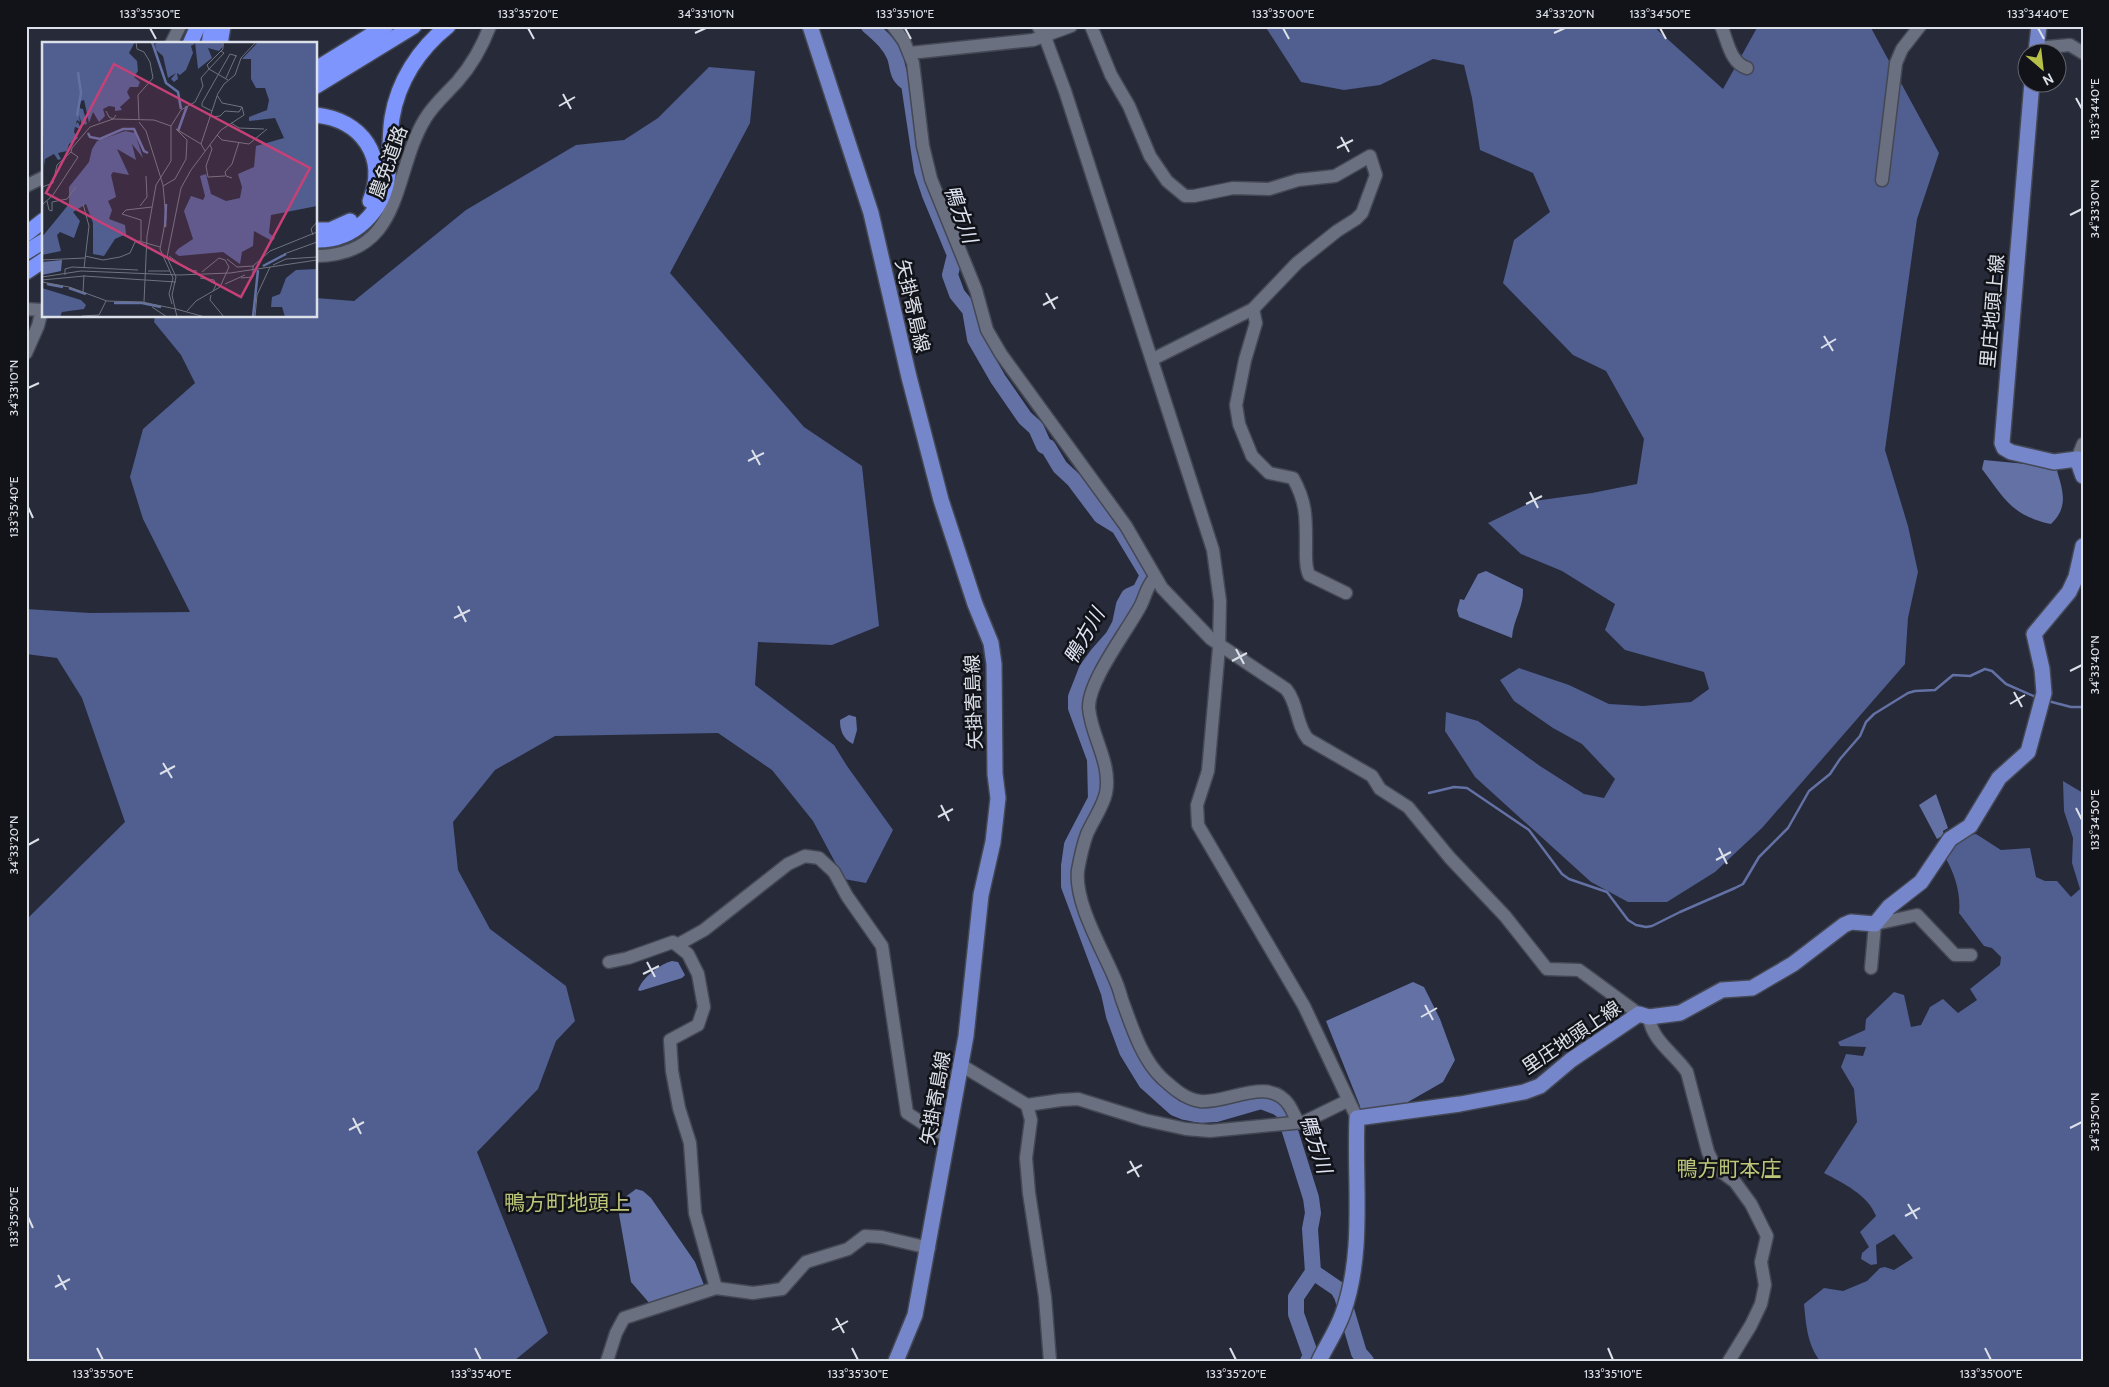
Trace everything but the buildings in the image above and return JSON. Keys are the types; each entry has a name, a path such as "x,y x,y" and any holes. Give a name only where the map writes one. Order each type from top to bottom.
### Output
{"highway":[{"path":"191,42 198,26"},
{"path":"209,42 212,26"},
{"path":"220,42 223,26"},
{"path":"318,67 386,26"},
{"path":"318,85 414,26"},
{"path":"318,240 331,241 352,232 364,223 376,209 383,195 388,177 392,118 405,78 415,59 431,39 448,26"},
{"path":"318,116 332,117 351,126 365,140 374,157 377,174 375,189 368,204 358,216 338,227 318,230"},
{"path":"26,234 42,222"},
{"path":"26,252 42,242"},
{"path":"26,272 42,261"}],"main road":[{"name":"矢掛寄島線","path":"810,26 870,213 908,376 941,500 975,604 991,643 994,664 995,774 998,798 993,842 981,896 962,1065 915,1315 896,1361"},
{"path":"2037,42 2038,26"},
{"name":"里庄地頭上線","path":"2031,92 2002,443 2004,448 2011,452 2054,462 2076,459"},
{"path":"2076,459 2083,476"},
{"path":"1875,924 1889,907 1921,882 1950,839 1970,826 2000,778 2028,752 2043,700 2042,669 2034,634 2068,592 2076,578 2083,546"},
{"name":"里庄地頭上線","path":"1357,1118 1508,1097 1524,1092 1540,1086 1571,1060 1644,1016 1680,1013 1722,990 1752,988 1792,964 1844,925 1851,922 1875,924"},
{"path":"1318,1361 1343,1314 1348,1299 1357,1218 1357,1118"}],"street":[{"path":"172,42 180,26"},
{"name":"農免道路","path":"318,256 344,252 376,234 395,202 418,130 438,101 474,61 490,26"},
{"path":"893,26 910,53 923,146 931,179 976,290 987,330 1034,402 1126,526 1153,580 1218,650 1286,689 1293,702 1303,732 1308,739 1372,776 1380,788 1408,807 1450,858 1505,916 1547,969 1580,970 1644,1016 1662,1045 1682,1064 1687,1072 1708,1152 1714,1167 1736,1182 1751,1204 1768,1236 1760,1262 1765,1276 1761,1304 1751,1325 1729,1361"},
{"path":"910,53 1033,40 1041,32 1071,26"},
{"path":"1092,26 1111,75 1129,106 1150,156 1167,181 1185,196 1233,188 1269,189 1298,180 1335,176 1370,156 1376,175 1362,213 1356,220 1297,263 1254,309 1153,359"},
{"path":"1721,26 1734,59 1740,66 1747,68"},
{"path":"1882,180 1896,63 1902,49 1920,26"},
{"path":"1041,32 1066,91 1214,550 1220,600 1218,650 1208,770 1197,805 1198,825 1301,1000 1347,1101 1357,1118"},
{"path":"2066,46 2070,45 2083,54"},
{"path":"26,186 42,178"},
{"path":"26,309 42,309"},
{"path":"26,317 42,309"},
{"path":"1254,309 1256,323 1245,360 1236,405 1239,424 1252,456 1269,473 1293,478 1302,494 1306,512 1306,566 1309,575 1346,593"},
{"path":"26,353 42,312"},
{"path":"2076,459 2083,444"},
{"path":"1153,580 1142,604 1098,677 1090,697 1091,718 1106,771 1106,793 1087,835 1078,872 1085,911 1118,985 1123,1004 1142,1050 1160,1077 1180,1094 1198,1101 1214,1102 1248,1092 1272,1094 1289,1104 1295,1123"},
{"path":"677,945 704,930 788,864 805,856 819,858 834,872 847,896 882,946 907,1113 926,1126 948,1136"},
{"path":"1871,968 1875,924 1917,915 1955,955 1971,955"},
{"path":"609,962 628,958 673,942 688,954 698,974 704,1007 698,1025 670,1040 672,1071 679,1108 690,1144 695,1213 716,1288"},
{"path":"962,1065 1027,1106 1031,1120 1026,1158 1029,1193 1045,1297 1050,1361"},
{"path":"1027,1106 1078,1099 1145,1120 1210,1132 1304,1122 1347,1101"},
{"path":"607,1361 616,1333 624,1318 716,1288 753,1293 782,1289 806,1262 848,1249 865,1236 882,1237 928,1248"}],"shaded area":[{"path":"1265,26 1653,26 1723,89 1758,26 1870,26 1939,153 1917,219 1885,450 1908,526 1918,572 1908,618 1905,664 1762,828 1715,872 1667,902 1628,902 1591,882 1475,777 1445,731 1446,712 1478,721 1540,766 1584,794 1604,798 1615,779 1582,744 1553,728 1514,701 1500,680 1519,668 1569,685 1609,704 1643,706 1691,702 1709,689 1704,672 1625,650 1605,630 1615,604 1562,571 1521,554 1488,523 1534,501 1592,493 1637,484 1644,439 1606,371 1573,355 1503,283 1514,240 1550,212 1533,173 1480,150 1472,98 1464,65 1433,59 1380,85 1344,90 1301,82"},
{"path":"709,67 755,71 750,123 670,273 804,427 862,466 879,626 832,645 758,642 755,685 834,745 893,830 866,883 844,879 813,821 772,770 718,733 555,736 495,770 453,822 458,870 490,929 566,986 575,1021 556,1041 538,1089 477,1152 548,1333 514,1361 26,1361 26,920 125,822 82,698 57,658 26,654 26,609 90,613 190,612 143,519 130,477 143,429 195,383 181,355 154,322 155,318 318,318 318,298 354,301 466,210 576,145 624,140 658,118"},
{"path":"1984,460 2056,467 2062,490 2063,504 2061,511 2051,524 2027,516 2010,504 1982,469"},
{"path":"1486,571 1523,589 1522,602 1514,625 1512,638 1459,617 1457,610 1460,599 1464,600 1478,574"},
{"path":"849,715 856,717 857,730 853,744 844,737 841,728 840,720"},
{"path":"2063,781 2083,793 2083,1361 1820,1361 1810,1341 1804,1304 1824,1288 1843,1291 1867,1281 1880,1268 1885,1267 1894,1270 1913,1258 1894,1234 1876,1245 1877,1264 1871,1265 1861,1259 1862,1253 1869,1247 1860,1232 1876,1216 1861,1196 1847,1185 1824,1173 1857,1122 1854,1089 1841,1067 1846,1054 1863,1056 1866,1047 1840,1046 1838,1042 1865,1030 1866,1019 1894,992 1904,995 1911,1027 1921,1025 1930,1007 1943,999 1958,1013 1977,1000 1970,989 2000,965 2001,957 1992,948 1984,946 1959,913 1956,884 1952,870 1945,857 1963,836 1976,834 2001,850 2030,848 2036,877 2045,881 2057,881 2071,897 2080,889 2072,863 2073,838 2064,811"},
{"path":"1936,794 1948,828 1943,831 1944,835 1937,839 1919,805"},
{"path":"672,961 678,962 685,975 682,978 638,990 643,981 652,972"},
{"path":"1413,982 1424,987 1440,1019 1455,1060 1443,1082 1408,1102 1415,1103 1361,1111 1358,1109 1360,1106 1326,1021"},
{"path":"636,1189 643,1191 651,1198 695,1262 704,1285 651,1305 631,1282 617,1203"}],"waterway":[{"name":"鴨方川","path":"869,26 890,48 895,57 900,75 909,84 922,171 955,255 950,275 957,294 970,310 975,339 998,379 1025,418 1036,428 1044,446 1048,447 1060,467 1074,480 1101,516 1119,527 1148,575 1140,591 1129,596 1124,605 1120,624 1113,637 1087,669 1076,697 1076,708 1095,759 1096,799 1072,845 1069,886 1109,993 1114,1016 1127,1051 1146,1082 1175,1108 1200,1115 1216,1114 1261,1101 1284,1112 1311,1198 1313,1213 1310,1229 1313,1272"},
{"path":"1429,793 1454,787 1467,788 1529,830 1562,874 1569,879 1607,892 1628,920 1636,925 1646,927 1652,926 1743,884 1759,857 1788,828 1809,791 1830,774 1860,736 1866,722 1874,714 1908,693 1935,690 1953,675 1970,676 1985,669 1992,671 2006,684 2038,698"},
{"path":"2048,701 2071,707 2083,707"},
{"path":"1313,1272 1338,1289 1342,1296 1359,1353 1366,1361"},
{"path":"1308,1361 1311,1356 1296,1314 1296,1297 1313,1272"}],"district":[{"name":"鴨方町本庄","path":"1729,1169"},
{"name":"鴨方町地頭上","path":"567,1203"}]}
